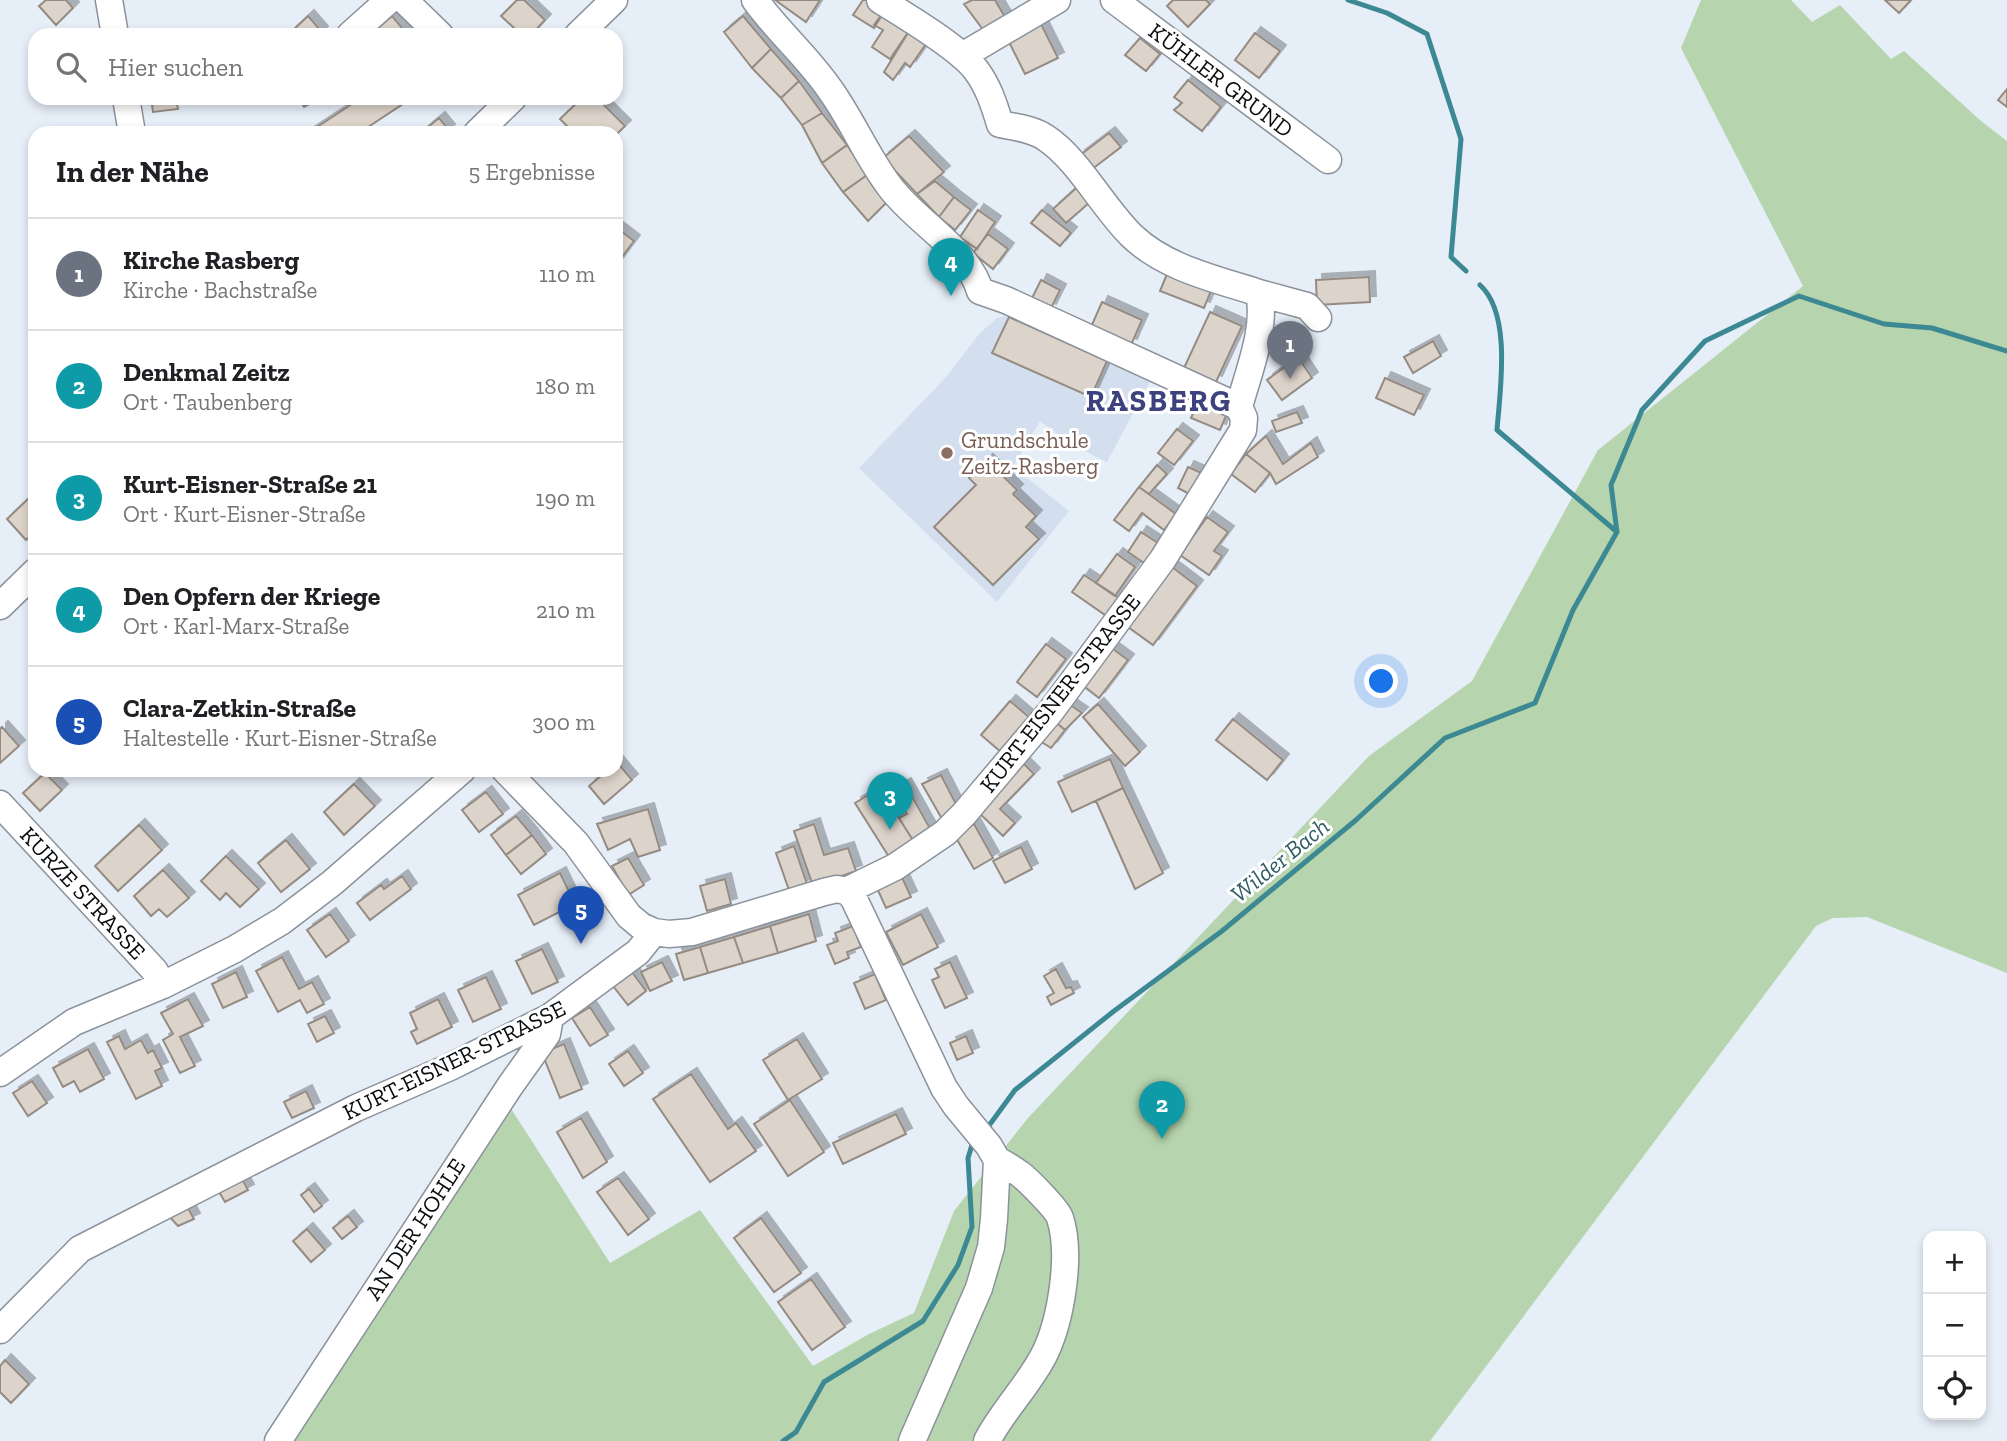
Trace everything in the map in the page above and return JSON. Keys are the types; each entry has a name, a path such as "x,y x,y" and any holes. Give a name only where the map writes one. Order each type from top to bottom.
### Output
{"street":[{"path":"109,0 114,28"},
{"path":"358,28 389,0"},
{"path":"404,0 433,28"},
{"path":"585,28 614,0"},
{"path":"755,0 830,88 891,189 917,218 967,263 980,291 1006,300 1239,407"},
{"path":"880,0 962,56 975,68 991,94 1000,124 1045,137 1060,150 1131,236 1148,249 1186,269 1307,306 1318,317"},
{"path":"962,56 1057,0"},
{"name":"KÜHLER GRUND","path":"1114,0 1328,160"},
{"path":"127,105 131,126"},
{"path":"484,126 503,105"},
{"name":"KURT-EISNER-STRASSE","path":"0,1330 80,1249 356,1108 450,1067 550,1017 638,952 654,932 692,932 824,892 837,889 846,891 895,867 944,833 964,814 1051,711 1163,559 1243,430 1244,418 1239,407 1261,324 1262,305 1259,293"},
{"path":"0,606 28,579"},
{"path":"0,1073 74,1022 163,985 256,937 309,902 454,777"},
{"path":"512,777 584,853 629,916 654,932"},
{"name":"KURZE STRASSE","path":"0,804 155,970 163,985"},
{"path":"846,891 853,897 931,1064 956,1107 987,1145 1022,1175 1060,1215 1064,1286 1055,1325 1044,1355 996,1423 988,1441"},
{"name":"AN DER HOHLE","path":"278,1441 510,1086 547,1034 550,1017"},
{"path":"912,1441 982,1278 991,1247 987,1145"}],"shaded area":[{"name":"Grundschule Zeitz-Rasberg","path":"1004,316 1150,381 1107,462 1070,444 1040,421 1013,467 1069,511 997,602 859,468 947,376 979,334 997,318"}],"green space":[{"path":"1701,0 1791,0 1812,22 1840,5 1891,59 1904,51 2007,141 2007,973 1867,917 1833,918 1816,926 1430,1441 291,1441 506,1101 610,1263 700,1210 813,1366 869,1334 914,1313 954,1211 1028,1118 1369,756 1472,681 1598,450 1803,286 1681,48"}],"building":[{"path":"46,0 66,0 73,8 56,25 39,6"},
{"path":"517,0 524,0 545,20 538,28 514,28 501,16"},
{"path":"775,0 820,0 806,22"},
{"path":"863,0 869,0 885,10 874,28 853,15"},
{"path":"972,0 995,0 1005,17 984,31 964,4"},
{"path":"1173,0 1206,0 1210,4 1188,27 1167,6"},
{"path":"1885,0 1911,0 1899,13"},
{"path":"885,10 911,28 890,59 872,47 883,30 874,25"},
{"path":"308,16 318,28 295,28"},
{"path":"392,16 402,28 378,28"},
{"path":"743,16 771,49 752,68 724,32"},
{"path":"1039,20 1058,58 1025,74 1006,36"},
{"path":"911,28 930,38 910,67 905,63 893,80 884,72"},
{"path":"1255,33 1280,51 1259,78 1235,60"},
{"path":"1140,38 1160,54 1146,71 1125,55"},
{"path":"771,49 799,81 781,98 752,68"},
{"path":"1188,80 1221,107 1202,131 1174,110 1182,103 1174,97"},
{"path":"799,81 822,113 802,125 781,98"},
{"path":"2007,89 2007,107 1998,100"},
{"path":"152,105 177,105 178,109 153,112"},
{"path":"350,105 401,105 370,126 319,126"},
{"path":"575,105 604,105 625,126 567,126 560,119"},
{"path":"822,113 847,145 822,163 802,125"},
{"path":"439,118 446,126 429,126"},
{"path":"1109,133 1121,147 1091,170 1079,156"},
{"path":"909,136 944,172 917,194 883,158"},
{"path":"847,145 867,175 843,192 822,163"},
{"path":"867,175 890,199 868,221 843,192"},
{"path":"935,181 954,197 939,217 917,194"},
{"path":"1084,181 1097,196 1066,223 1053,209"},
{"path":"954,197 971,210 955,230 939,217"},
{"path":"978,210 995,222 977,249 960,237"},
{"path":"1042,210 1071,233 1060,246 1031,223"},
{"path":"623,232 634,241 623,256"},
{"path":"988,234 1008,249 993,269 973,253"},
{"path":"1167,274 1213,286 1204,308 1160,291"},
{"path":"1369,277 1370,302 1317,305 1316,280"},
{"path":"1041,280 1060,290 1050,310 1031,300"},
{"path":"1102,302 1142,320 1131,345 1091,327"},
{"path":"1210,312 1242,326 1216,382 1184,368"},
{"path":"1009,317 1107,361 1091,397 992,353"},
{"path":"1433,341 1441,356 1413,373 1404,357"},
{"path":"1298,357 1312,378 1282,400 1267,380"},
{"path":"1385,378 1424,395 1414,415 1376,398"},
{"path":"1199,399 1228,411 1220,430 1191,418"},
{"path":"1297,412 1302,423 1276,432 1272,421"},
{"path":"1177,429 1193,441 1174,465 1158,453"},
{"path":"1266,436 1283,464 1311,443 1318,457 1276,484 1270,473 1246,454"},
{"path":"1246,454 1270,473 1255,492 1231,474"},
{"path":"987,460 1017,490 1013,494 1036,516 1026,527 1039,539 993,585 934,527 976,485 969,478"},
{"path":"1157,465 1167,474 1149,494 1139,487"},
{"path":"1188,467 1206,475 1195,497 1178,488"},
{"path":"1139,487 1176,514 1164,530 1142,513 1129,531 1114,520"},
{"path":"28,499 28,538 26,540 7,519"},
{"path":"1207,517 1228,532 1214,551 1222,556 1209,575 1180,555"},
{"path":"1141,532 1158,543 1144,563 1128,552"},
{"path":"1117,554 1135,567 1115,596 1096,583"},
{"path":"1172,567 1197,586 1153,645 1128,627"},
{"path":"1084,575 1121,599 1108,617 1072,592"},
{"path":"1046,644 1066,659 1037,697 1017,682"},
{"path":"1109,646 1128,660 1099,698 1081,684"},
{"path":"1010,701 1030,718 1001,752 981,735"},
{"path":"1066,702 1082,713 1065,730 1052,719"},
{"path":"1098,704 1140,752 1125,766 1083,717"},
{"path":"1052,719 1065,730 1051,748 1037,739"},
{"path":"1233,719 1283,760 1267,780 1216,740"},
{"path":"2,727 19,746 0,763 0,729"},
{"path":"1110,759 1123,788 1072,812 1058,782"},
{"path":"1020,760 1034,774 1000,809 1015,823 1003,836 974,808"},
{"path":"623,769 632,780 604,804 589,786 600,777 623,777"},
{"path":"941,775 959,810 942,819 922,784"},
{"path":"41,777 49,777 62,790 40,811 23,793"},
{"path":"354,784 375,806 344,835 324,812"},
{"path":"905,784 932,832 914,842 899,818 907,814 891,792"},
{"path":"880,788 914,842 889,857 855,803"},
{"path":"1123,788 1163,873 1135,889 1096,801"},
{"path":"486,792 503,814 479,832 462,810"},
{"path":"648,809 660,850 638,857 630,839 608,850 597,824"},
{"path":"516,816 532,835 506,855 491,835"},
{"path":"814,824 824,855 848,848 856,871 813,886 794,831"},
{"path":"974,824 993,858 974,869 955,836"},
{"path":"139,825 162,850 118,891 95,866"},
{"path":"532,835 546,854 521,874 506,855"},
{"path":"286,840 310,869 281,892 258,863"},
{"path":"794,846 807,884 789,890 776,853"},
{"path":"1021,847 1032,869 1005,883 993,861"},
{"path":"226,856 259,889 240,907 226,893 220,900 201,881"},
{"path":"628,858 644,885 628,895 612,866"},
{"path":"163,870 189,898 167,917 159,909 151,916 134,896"},
{"path":"560,873 575,904 534,925 518,895"},
{"path":"901,875 911,897 886,908 876,886"},
{"path":"402,876 411,889 370,920 357,903 381,885 384,889"},
{"path":"725,879 731,904 707,911 700,886"},
{"path":"330,914 349,941 326,957 307,930"},
{"path":"809,914 816,941 778,953 770,926"},
{"path":"921,914 938,947 903,965 886,932"},
{"path":"770,926 778,953 743,963 734,937"},
{"path":"853,926 861,947 847,952 849,958 835,964 827,945 838,941 835,933"},
{"path":"734,937 743,963 708,973 700,947"},
{"path":"700,947 708,973 684,980 676,954"},
{"path":"542,949 558,982 532,994 516,961"},
{"path":"282,957 299,989 312,982 324,1004 307,1013 300,1000 278,1012 256,971"},
{"path":"662,962 672,981 650,991 641,972"},
{"path":"950,962 967,998 945,1008 932,980 939,977 935,969"},
{"path":"1056,969 1066,988 1071,987 1074,993 1051,1005 1047,997 1054,993 1044,976"},
{"path":"236,972 247,997 223,1008 212,984"},
{"path":"632,972 646,991 628,1005 613,986"},
{"path":"875,974 886,1000 865,1009 854,983"},
{"path":"486,977 501,1009 473,1022 458,990"},
{"path":"188,999 203,1026 180,1037 195,1066 180,1073 163,1040 173,1034 161,1013"},
{"path":"438,999 452,1027 417,1044 411,1032 417,1029 410,1013"},
{"path":"590,1007 608,1035 590,1046 572,1018"},
{"path":"325,1016 334,1033 317,1042 308,1024"},
{"path":"119,1036 125,1049 141,1040 148,1053 153,1050 162,1068 155,1071 162,1086 136,1099 107,1042"},
{"path":"966,1036 973,1053 957,1060 950,1043"},
{"path":"797,1039 822,1079 788,1100 763,1060"},
{"path":"564,1044 582,1089 560,1098 542,1053"},
{"path":"88,1049 104,1079 80,1092 74,1081 63,1087 53,1068"},
{"path":"628,1051 643,1073 624,1086 609,1064"},
{"path":"691,1074 728,1129 736,1123 756,1151 710,1182 653,1099"},
{"path":"32,1081 47,1103 28,1116 13,1093"},
{"path":"306,1091 314,1108 292,1118 284,1102"},
{"path":"790,1100 824,1152 788,1176 754,1124"},
{"path":"896,1114 906,1134 843,1164 833,1143"},
{"path":"581,1118 607,1162 583,1178 557,1132"},
{"path":"241,1177 248,1190 225,1202 218,1190"},
{"path":"618,1178 649,1219 628,1235 597,1192"},
{"path":"309,1189 322,1206 314,1212 301,1195"},
{"path":"187,1206 194,1219 178,1226 168,1215"},
{"path":"348,1216 357,1227 342,1239 333,1228"},
{"path":"761,1218 801,1273 774,1292 734,1238"},
{"path":"307,1229 325,1250 311,1262 293,1241"},
{"path":"811,1279 845,1327 812,1350 778,1302"},
{"path":"5,1360 29,1384 11,1403 0,1392 0,1366"}],"waterway":[{"name":"Wilder Bach","path":"1348,0 1387,13 1427,34 1461,139 1451,257 1466,271"},
{"name":"Wilder Bach","path":"1480,285 1497,314 1500,333 1502,354 1497,430 1617,532"},
{"path":"1617,532 1611,485 1642,410 1705,341 1799,296 1884,324 1932,328 2007,351"},
{"name":"Wilder Bach","path":"985,1131 1015,1090 1114,1011 1222,931 1356,820 1445,738 1535,703 1573,610 1617,532"},
{"name":"Wilder Bach","path":"783,1441 796,1432 824,1382 923,1321 958,1265 972,1227 968,1158 976,1140"}],"place":[{"name":"Den Opfern der Kriege","path":"951,296"},
{"name":"Kirche Rasberg","path":"1290,379"},
{"name":"Grundschule Zeitz-Rasberg","path":"947,453"},
{"name":"Kurt-Eisner-Straße 21","path":"890,830"},
{"name":"Clara-Zetkin-Straße","path":"581,944"},
{"name":"Denkmal Zeitz","path":"1162,1139"}],"district":[{"name":"RASBERG","path":"1159,401"}]}
